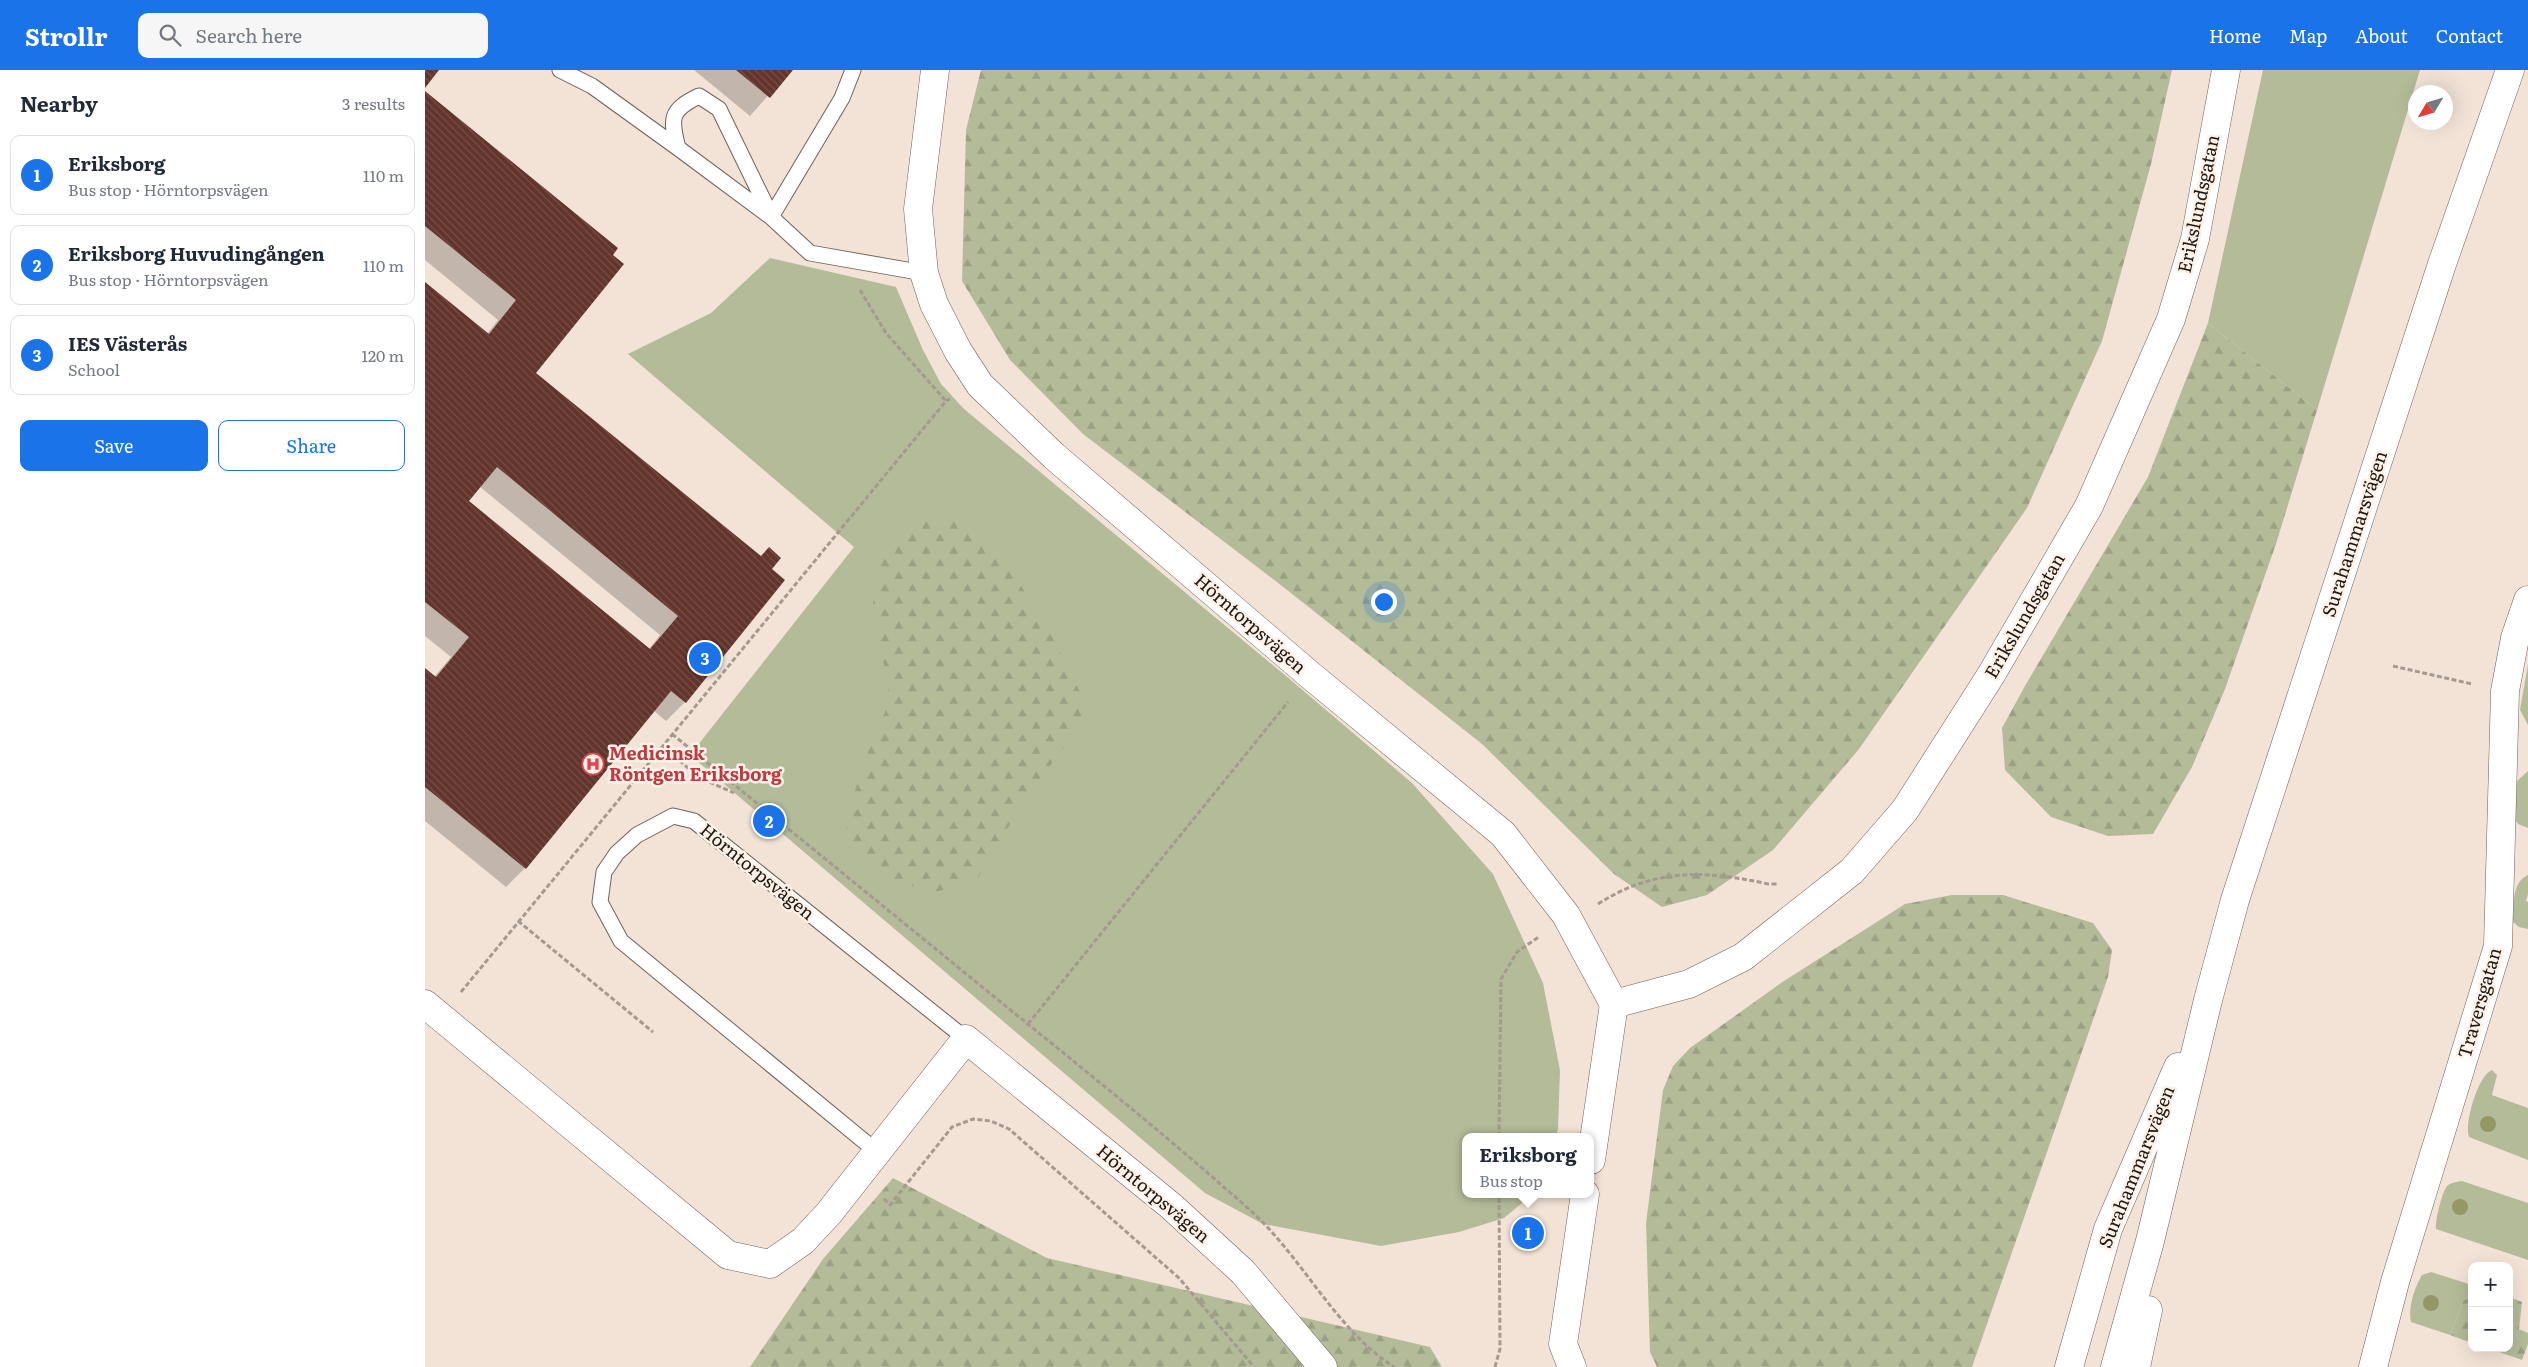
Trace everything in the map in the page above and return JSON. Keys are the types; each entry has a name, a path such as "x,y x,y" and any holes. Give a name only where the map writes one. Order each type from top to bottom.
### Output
{"street":[{"name":"Hörntorpsvägen","path":"935,70 919,208 923,273 934,304 958,352 980,385 1054,456 1310,675 1503,834 1570,922 1613,1004"},
{"name":"Erikslundsgatan","path":"1613,1004 1689,984 1743,957 1852,871 1905,810 1991,675 2089,506 2171,319 2195,239 2226,70"},
{"name":"Surahammarsvägen","path":"2115,1367 2149,1241 2208,1000 2235,900 2442,264 2510,70"},
{"name":"Traversgatan","path":"2373,1367 2395,1282 2498,946 2505,691 2515,638 2528,600"},
{"path":"2135,1367 2173,1203 2208,1000"},
{"name":"Surahammarsvägen","path":"2069,1367 2108,1229 2208,1000"},
{"path":"1594,1139 1613,1004"},
{"path":"433,1010 728,1255 770,1264 803,1241 829,1213 876,1151 966,1040"},
{"name":"Hörntorpsvägen","path":"966,1040 1171,1206 1243,1272 1323,1367"},
{"path":"1572,1367 1563,1344 1584,1198"}],"lane":[{"path":"560,70 592,86 678,148 771,217 811,253 923,273"},
{"path":"771,217 842,98 853,70"},
{"path":"678,148 672,127 674,114 683,104 699,96 719,109 771,217"},
{"name":"Hörntorpsvägen","path":"876,1151 621,941 601,902 604,872 617,853 637,835 673,816 694,821 966,1040"}],"path":[{"path":"860,262 860,291 885,334 946,400"},
{"path":"433,1010 519,921 946,400 980,385"},
{"path":"2393,666 2505,691"},
{"path":"1028,1024 1310,675"},
{"path":"672,734 1028,1024 1252,1212 1282,1244 1347,1324 1381,1358 1394,1367"},
{"path":"662,746 700,778 734,793"},
{"path":"1499,1133 1501,979 1517,952 1541,935 1570,922 1615,893 1653,880 1694,873 1768,884 1783,883"},
{"path":"1591,898 1597,905"},
{"path":"519,921 653,1032"},
{"path":"856,1177 890,1205 952,1127 973,1119 991,1121 1009,1129 1179,1278 1254,1367"},
{"path":"1495,1367 1500,1349 1499,1198"}],"green space":[{"path":"981,70 2172,70 2151,164 2102,341 2027,508 1859,749 1773,850 1707,895 1662,907 1614,874 1482,744 1277,582 1083,434 1010,360 962,281 966,130"},
{"path":"2263,70 2420,70 2415,85 2408,85 2408,110 2317,410 2208,323"},
{"path":"770,258 896,287 923,350 941,384 964,409 1412,783 1493,874 1543,983 1560,1070 1557,1133 1462,1133 1462,1198 1528,1198 1504,1218 1459,1232 1381,1246 1263,1224 1205,1193 690,755 854,547 628,354 711,313"},
{"path":"2208,323 2317,410 2276,544 2225,689 2192,767 2153,834 2108,836 2051,817 2005,770 2002,728 2148,477"},
{"path":"964,518 997,547 1052,636 1082,696 1082,722 1020,807 978,878 933,893 880,875 846,832 859,773 890,700 873,603 877,556 912,520"},
{"path":"2528,664 2528,725 2520,710"},
{"path":"2528,771 2528,828 2518,824 2514,818 2516,782"},
{"path":"2528,875 2526,901 2528,902 2528,929 2519,927 2513,922 2516,889 2519,883"},
{"path":"1952,895 2003,895 2093,923 2112,950 2108,977 1972,1367 1657,1367 1650,1352 1646,1223 1663,1090 1673,1066 1690,1048 1784,981 1905,904"},
{"path":"2492,1070 2497,1075 2492,1095 2528,1108 2528,1160 2469,1137 2470,1111 2473,1100 2482,1081"},
{"path":"893,1178 1047,1258 1430,1347 1442,1367 750,1367 823,1259"},
{"path":"2462,1181 2528,1203 2528,1260 2436,1229 2439,1207 2445,1189 2454,1182"},
{"path":"2431,1272 2468,1284 2468,1298 2463,1301 2450,1335 2411,1322 2412,1298 2422,1275"},
{"path":"2468,1298 2468,1342 2450,1335 2463,1301"},
{"path":"2513,1299 2522,1302 2519,1329 2528,1333 2528,1344 2522,1360 2499,1352 2513,1352"}],"building":[{"path":"425,70 439,70 425,88"},
{"path":"736,70 793,70 770,98"},
{"path":"425,91 618,248 613,255 624,264 536,373 761,556 769,547 781,558 772,569 785,580 686,703 671,691 526,869 425,787 425,668 436,677 469,637 425,602 425,282 489,334 516,300 425,226","holes":["497,467 678,616 650,649 469,501"]}],"place":[{"name":"IES Västerås","path":"705,658"},
{"name":"Medicinsk Röntgen Eriksborg","path":"593,764"},
{"name":"Eriksborg Huvudingången","path":"769,821"},
{"name":"Eriksborg","path":"1528,1233"}]}
